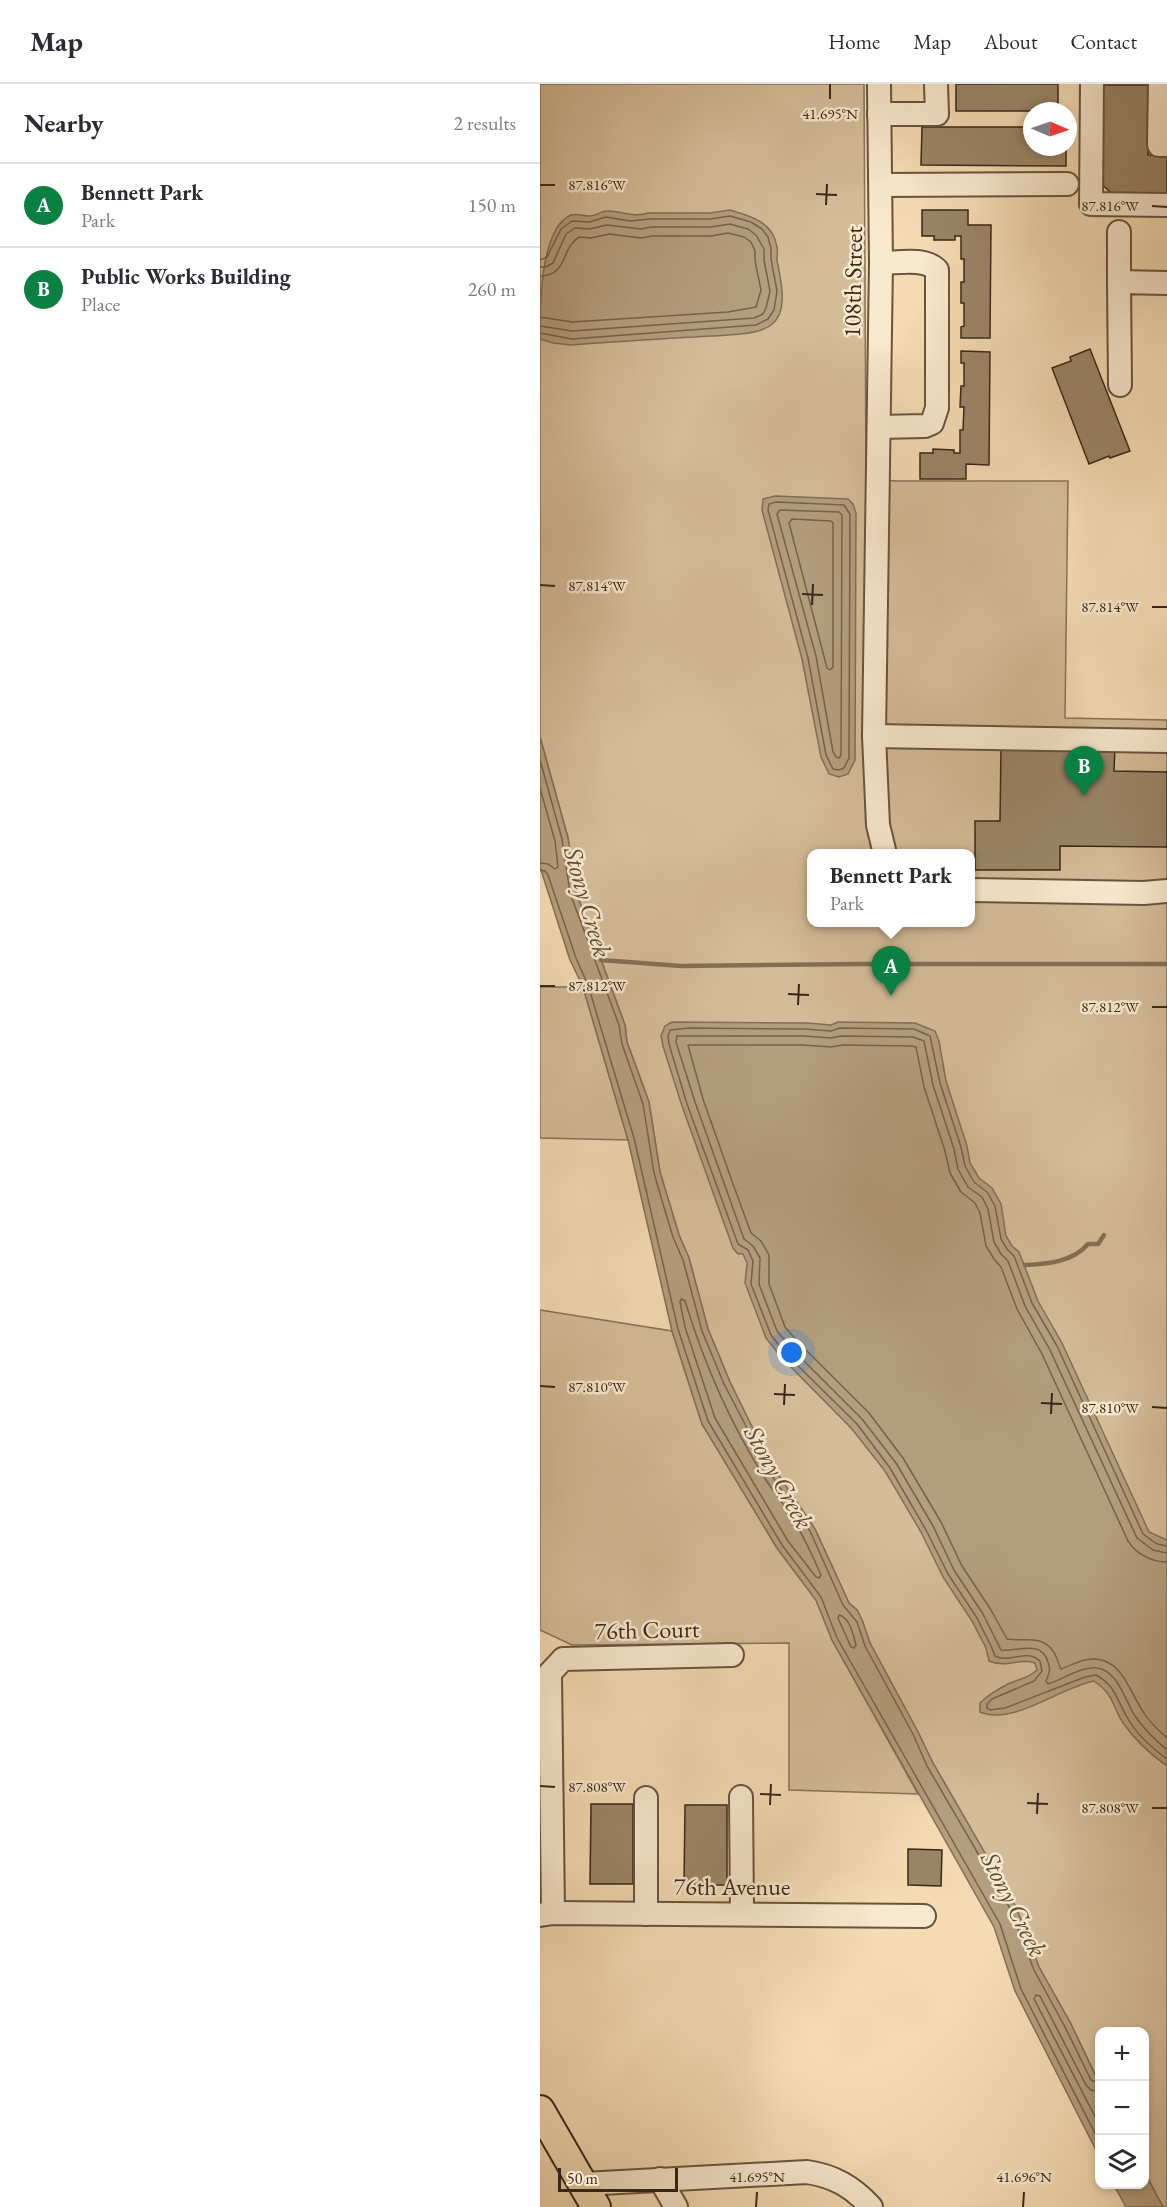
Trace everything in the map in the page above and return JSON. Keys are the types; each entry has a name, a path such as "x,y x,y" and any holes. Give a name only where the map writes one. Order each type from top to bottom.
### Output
{"main road":[{"path":"543,2123 589,2195"}],"street":[{"name":"108th Street","path":"879,84 881,263 874,736 878,825 884,849"},
{"path":"879,114 936,114 936,84"},
{"path":"1092,84 1091,204 1167,205"},
{"path":"1160,84 1159,146 1167,146"},
{"path":"881,185 1067,184"},
{"path":"1119,232 1120,385"},
{"path":"879,427 925,426 932,423 938,408 937,270 934,266 922,263 881,263"},
{"path":"1119,282 1167,283"},
{"path":"874,736 1167,741"},
{"path":"975,890 1167,891"},
{"name":"76th Court","path":"547,1914 549,1673 563,1659 732,1655"},
{"path":"741,1797 742,1914"},
{"path":"646,1798 646,1914"},
{"name":"76th Avenue","path":"547,1914 924,1916"},
{"path":"589,2195 660,2179 807,2172 831,2177 846,2185 871,2207"},
{"path":"660,2179 676,2207"}],"shaded area":[{"path":"540,84 864,84 866,479 1068,481 1065,718 1167,720 1167,2207 1163,2207 1149,2181 1149,2027 1095,2027 1095,2075 1071,2024 1039,1967 1016,1907 933,1763 870,1643 857,1610 849,1603 815,1529 777,1473 730,1382 708,1329 689,1258 679,1235 660,1172 649,1102 627,1042 625,1025 576,892 568,838 540,737"},
{"path":"540,987 583,987 628,1140 540,1138"},
{"path":"540,1310 672,1331 702,1424 777,1548 816,1600 832,1640 918,1794 789,1790 789,1643 572,1645 540,1630"}],"water":[{"path":"730,210 760,221 775,238 782,303 777,319 771,325 755,332 734,335 571,345 540,339 540,308 548,251 553,235 561,223 571,215 592,216 607,211 638,215 710,213"},
{"path":"775,496 848,499 853,504 856,513 855,760 848,774 839,777 829,774 821,757 802,659 762,510 763,499"},
{"name":"Stony Creek","path":"540,737 568,838 576,892 625,1025 627,1042 649,1102 660,1172 679,1235 689,1258 708,1329 730,1382 758,1439 777,1473 815,1529 849,1603 857,1610 870,1643 933,1763 1016,1907 1039,1967 1071,2024 1095,2075 1095,2148 1015,1991 994,1927 832,1640 816,1600 777,1548 702,1424 672,1331 628,1140 583,987 570,960 540,867"},
{"path":"672,1022 831,1025 838,1022 915,1023 935,1031 946,1081 967,1146 970,1163 979,1178 992,1188 1001,1204 1006,1236 1019,1252 1038,1301 1062,1343 1149,1532 1167,1540 1167,1766 1133,1735 1123,1723 1109,1696 1094,1681 1022,1710 993,1715 980,1712 980,1703 983,1700 1002,1687 1034,1673 1037,1670 1035,1663 1024,1661 1002,1664 989,1661 986,1648 972,1621 943,1577 921,1532 885,1471 852,1429 782,1358 766,1338 745,1283 747,1263 743,1254 738,1254 733,1248 663,1046 661,1036 665,1026"},
{"path":"1149,2181 1163,2207 1126,2207 1116,2189 1149,2189"}],"building":[{"path":"956,84 1058,84 1058,102 1023,102 1023,111 956,111"},
{"path":"1098,85 1148,85 1148,155 1167,156 1167,198 1117,198 1098,181"},
{"path":"922,127 1023,127 1023,156 1066,156 1066,166 921,165"},
{"path":"922,210 968,210 968,225 991,225 990,338 961,338 961,327 964,326 961,282 964,282 964,259 961,259 961,236 955,236 955,240 934,240 934,236 922,236"},
{"path":"1090,349 1130,451 1089,464 1052,368 1071,361 1070,357"},
{"path":"961,351 990,352 989,465 966,464 966,479 920,479 920,453 933,453 933,449 954,450 954,453 960,453 960,430 963,430 964,407 960,407 961,386 964,386 964,363 961,363"},
{"path":"1001,746 1115,746 1114,771 1167,772 1167,847 1060,846 1060,870 975,870 975,821 1000,821"},
{"path":"591,1804 633,1804 633,1884 590,1884"},
{"path":"685,1805 727,1805 727,1885 684,1885"},
{"path":"908,1849 942,1850 941,1886 908,1885"}],"waterway":[{"name":"Stony Creek","path":"601,960 681,966 1167,964"},
{"path":"1025,1265 1051,1263 1075,1255 1088,1244 1098,1244 1104,1235"}],"place":[{"name":"Public Works Building","path":"1084,796"},
{"name":"Bennett Park","path":"891,996"}]}
